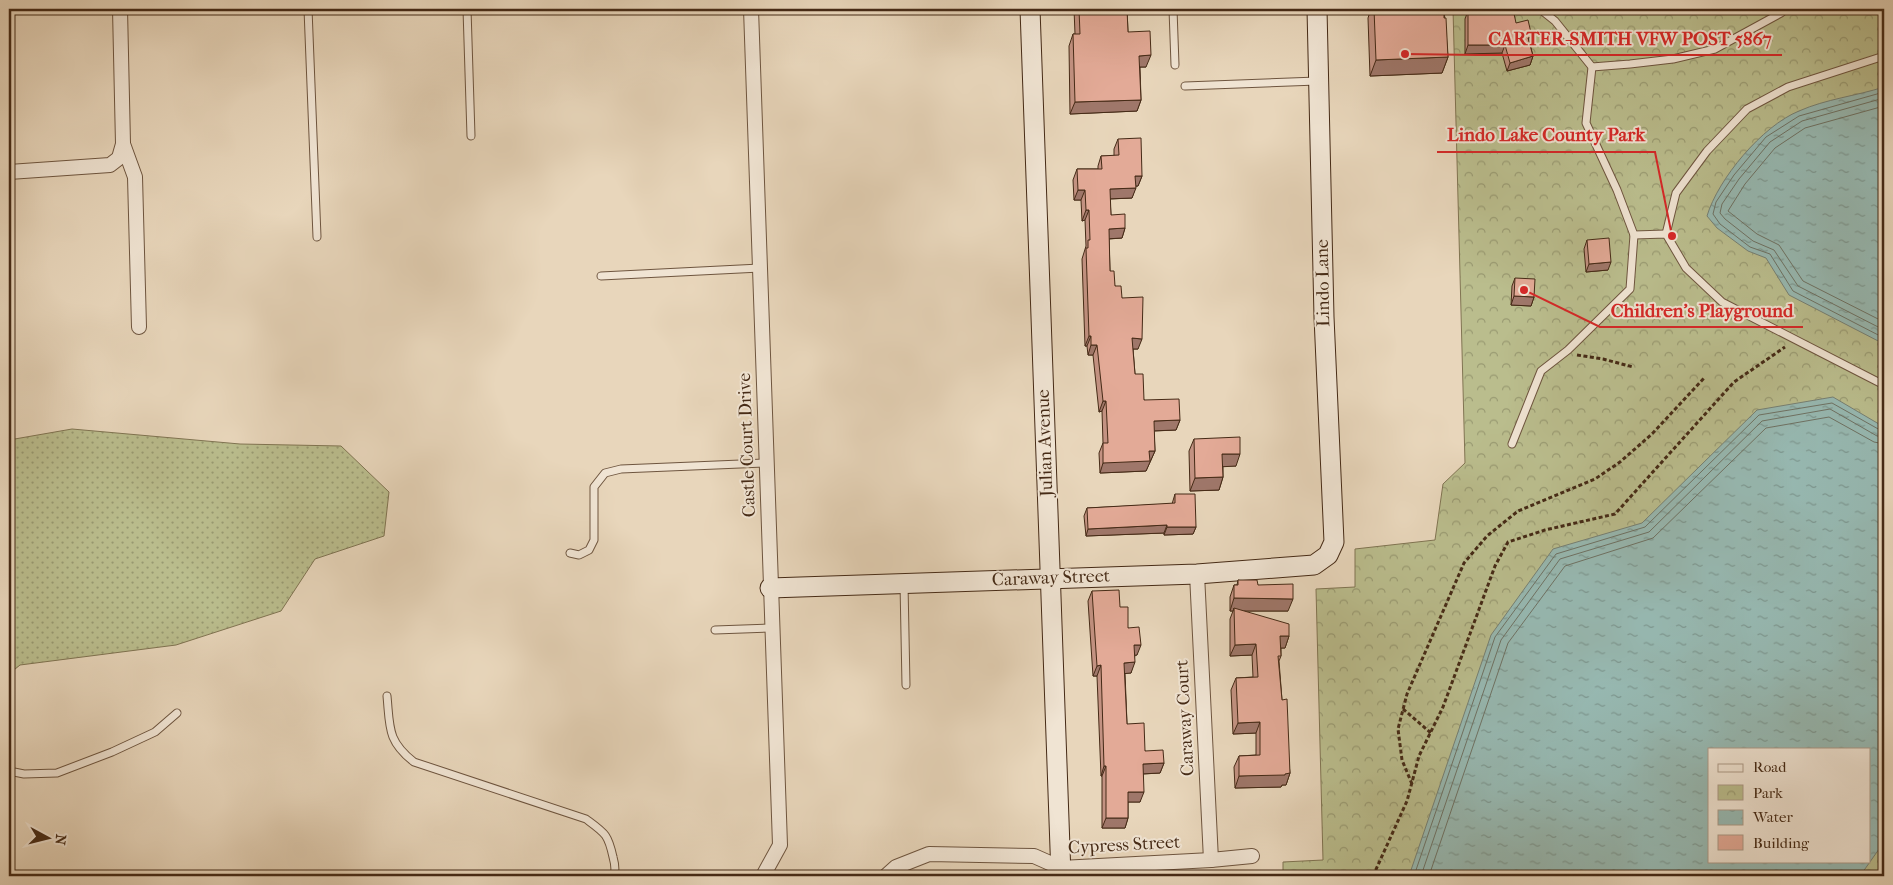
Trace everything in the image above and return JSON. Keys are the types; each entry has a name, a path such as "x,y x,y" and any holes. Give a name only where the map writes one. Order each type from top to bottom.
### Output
{"street":[{"path":"120,9 124,144 135,177 139,327"},
{"name":"Castle Court Drive","path":"751,9 780,845 763,876"},
{"name":"Julian Avenue","path":"1030,9 1061,872"},
{"name":"Lindo Lane","path":"1317,9 1324,317 1334,542 1328,556"},
{"path":"9,172 110,165 120,158 124,144"},
{"name":"Caraway Street","path":"770,588 1197,574 1314,565 1328,556"},
{"name":"Caraway Court","path":"1197,574 1211,860"},
{"name":"Cypress Street","path":"886,876 896,867 928,854 1034,856 1061,872 1252,856"}],"lane":[{"path":"308,9 317,237"},
{"path":"467,9 472,136"},
{"path":"1173,9 1176,65"},
{"path":"1512,444 1541,371 1568,350 1630,289 1634,235 1617,190 1586,123 1592,67 1555,21 1540,9"},
{"path":"1592,67 1673,59 1715,49 1782,13 1786,9"},
{"path":"1884,56 1788,87 1747,109 1706,151 1676,193 1666,234 1686,268 1722,302 1884,386"},
{"path":"1185,86 1319,81"},
{"path":"1634,235 1666,234"},
{"path":"600,276 760,268"},
{"path":"570,553 579,555 589,550 594,540 594,487 605,473 621,469 766,462"},
{"path":"904,584 906,684"},
{"path":"716,630 772,628"},
{"path":"387,696 390,729 394,744 401,752 414,762 586,820 602,830 610,839 616,868 614,876"},
{"path":"9,771 24,774 57,772 112,752 155,732 177,713"}],"path":[{"path":"1373,876 1407,801 1419,756 1443,707 1495,566 1508,542 1545,530 1614,514 1734,382 1796,340"},
{"path":"1568,350 1576,355 1603,359 1633,367"},
{"path":"1412,785 1402,760 1398,729 1407,694 1464,563 1487,536 1518,511 1594,479 1620,462 1652,434 1705,377"},
{"path":"1403,709 1431,733"}],"green space":[{"path":"1453,9 1884,9 1884,876 1283,876 1283,862 1323,860 1316,589 1355,587 1355,549 1435,540 1443,484 1465,463"},
{"path":"72,429 240,444 341,446 389,492 384,536 315,559 281,611 176,645 20,665 9,674 9,440"}],"water":[{"path":"1884,87 1884,344 1789,295 1766,258 1748,251 1717,228 1707,216 1713,201 1731,170 1757,141 1785,118 1809,107"},
{"path":"1833,397 1884,427 1884,842 1870,862 1870,748 1708,748 1708,862 1870,862 1860,876 1409,876 1491,635 1553,549 1642,523 1757,410"}],"building":[{"path":"1079,9 1127,9 1128,32 1150,31 1151,55 1139,56 1141,100 1075,102 1073,34 1080,34"},
{"path":"1374,9 1444,9 1448,57 1376,60"},
{"path":"1513,9 1516,23 1528,20 1532,37 1528,38 1533,56 1510,63 1505,45 1468,45 1468,11 1497,11"},
{"path":"1141,138 1142,176 1135,176 1136,188 1110,189 1111,215 1125,214 1125,228 1109,229 1110,271 1114,271 1115,286 1121,286 1122,298 1143,297 1142,339 1132,338 1135,374 1143,374 1144,400 1179,399 1180,420 1154,421 1155,451 1149,451 1150,461 1103,463 1103,443 1108,443 1106,401 1103,401 1097,345 1091,345 1091,336 1089,336 1086,248 1088,248 1088,240 1090,240 1089,210 1086,210 1085,190 1078,190 1077,169 1102,169 1101,156 1119,155 1118,139"},
{"path":"1609,238 1611,262 1589,264 1587,240"},
{"path":"1515,278 1535,279 1534,297 1514,296"},
{"path":"1240,437 1240,454 1222,454 1223,477 1195,478 1194,439"},
{"path":"1175,494 1195,494 1196,527 1167,527 1167,525 1088,529 1087,508 1175,503"},
{"path":"1238,580 1257,580 1258,585 1293,584 1293,599 1234,598 1234,585 1238,585"},
{"path":"1119,590 1120,607 1128,607 1128,628 1139,627 1141,645 1134,645 1135,662 1124,663 1127,724 1144,723 1145,751 1163,750 1164,763 1143,764 1144,792 1128,792 1128,818 1106,818 1106,766 1104,766 1101,665 1097,666 1092,591"},
{"path":"1234,608 1289,624 1289,636 1280,636 1281,656 1278,656 1282,700 1287,699 1290,773 1285,775 1239,776 1239,756 1260,755 1260,722 1238,723 1236,678 1258,677 1256,644 1235,645"},
{"path":"1174,871 1174,876 1144,876 1144,872"},
{"path":"1277,875 1277,876 1247,876"}],"place":[{"name":"CARTER-SMITH VFW POST 5867","path":"1405,54"},
{"name":"Lindo Lake County Park","path":"1672,236"},
{"name":"Children’s Playground","path":"1524,290"}]}
